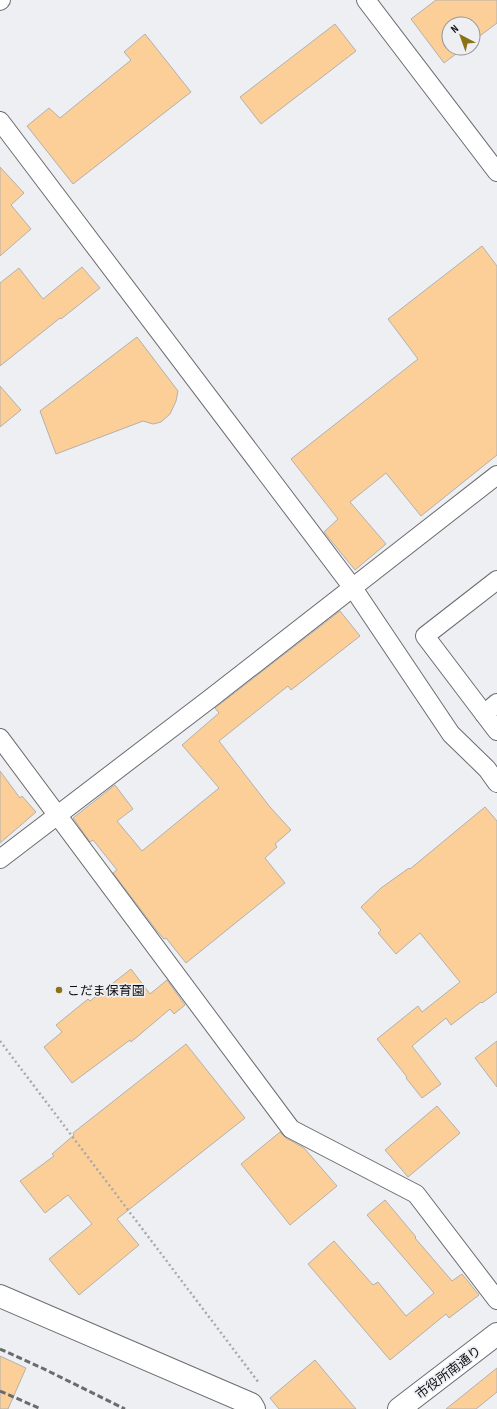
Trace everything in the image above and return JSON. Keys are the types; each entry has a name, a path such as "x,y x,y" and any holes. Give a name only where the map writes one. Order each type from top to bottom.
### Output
{"street":[{"path":"366,0 497,172"},
{"path":"0,121 353,588 451,734 486,769 497,783"},
{"path":"0,859 353,588 497,475"},
{"path":"497,580 425,636 490,709 497,731"},
{"path":"0,738 291,1129 416,1194 497,1300"},
{"path":"0,1296 253,1407"},
{"name":"市役所南通り","path":"399,1409 497,1334"}],"path":[{"path":"0,1040 264,1388 253,1407"}],"building":[{"path":"436,0 497,0 497,23 481,35 481,16 441,16 441,56 453,56 444,63 411,19"},
{"path":"335,24 356,51 261,124 240,97"},
{"path":"145,34 191,92 73,184 27,126 49,108 60,118 131,60 124,52"},
{"path":"0,167 24,193 11,205 31,229 0,256"},
{"path":"482,246 497,266 497,455 421,516 386,473 350,502 386,544 355,570 324,532 338,519 291,459 418,359 388,319"},
{"path":"82,267 100,288 0,366 0,283 19,268 43,299"},
{"path":"137,337 178,391 176,401 170,414 161,422 153,424 143,421 56,454 40,411"},
{"path":"0,386 21,410 0,427"},
{"path":"340,611 360,636 291,690 288,686 219,741 270,807 291,830 275,844 277,847 265,858 285,883 186,963 166,938 164,939 157,931 113,873 117,870 93,840 90,842 73,818 115,785 133,809 117,821 142,851 219,788 182,745 219,713 215,708"},
{"path":"0,771 20,798 22,796 36,812 0,843"},
{"path":"485,807 497,821 497,992 482,1003 481,1002 451,1025 446,1018 412,1046 441,1084 422,1098 377,1039 418,1006 422,1012 460,982 420,933 396,954 378,933 381,930 361,907 381,888 409,868 410,869"},
{"path":"131,969 150,994 167,980 185,1005 174,1014 170,1009 131,1042 130,1040 72,1083 44,1047 62,1032 56,1025 88,999 90,1001"},
{"path":"497,1041 497,1087 475,1058"},
{"path":"186,1044 245,1118 117,1219 139,1245 79,1295 49,1259 92,1224 68,1195 45,1213 20,1181 54,1156 52,1154 74,1135 73,1133"},
{"path":"437,1106 460,1133 408,1177 385,1150"},
{"path":"280,1132 286,1138 304,1148 337,1186 290,1225 241,1164"},
{"path":"385,1200 452,1281 462,1274 479,1295 449,1318 446,1314 390,1360 308,1264 334,1241 373,1285 378,1282 406,1316 434,1293 367,1215"},
{"path":"0,1356 26,1368 8,1409 0,1409"},
{"path":"315,1360 356,1409 279,1409 270,1398"},
{"path":"497,1368 497,1392 476,1409 446,1409"}],"railway":[{"path":"0,1349 125,1409"},
{"path":"0,1391 41,1409"}],"place":[{"name":"こだま保育園","path":"59,990"}]}
